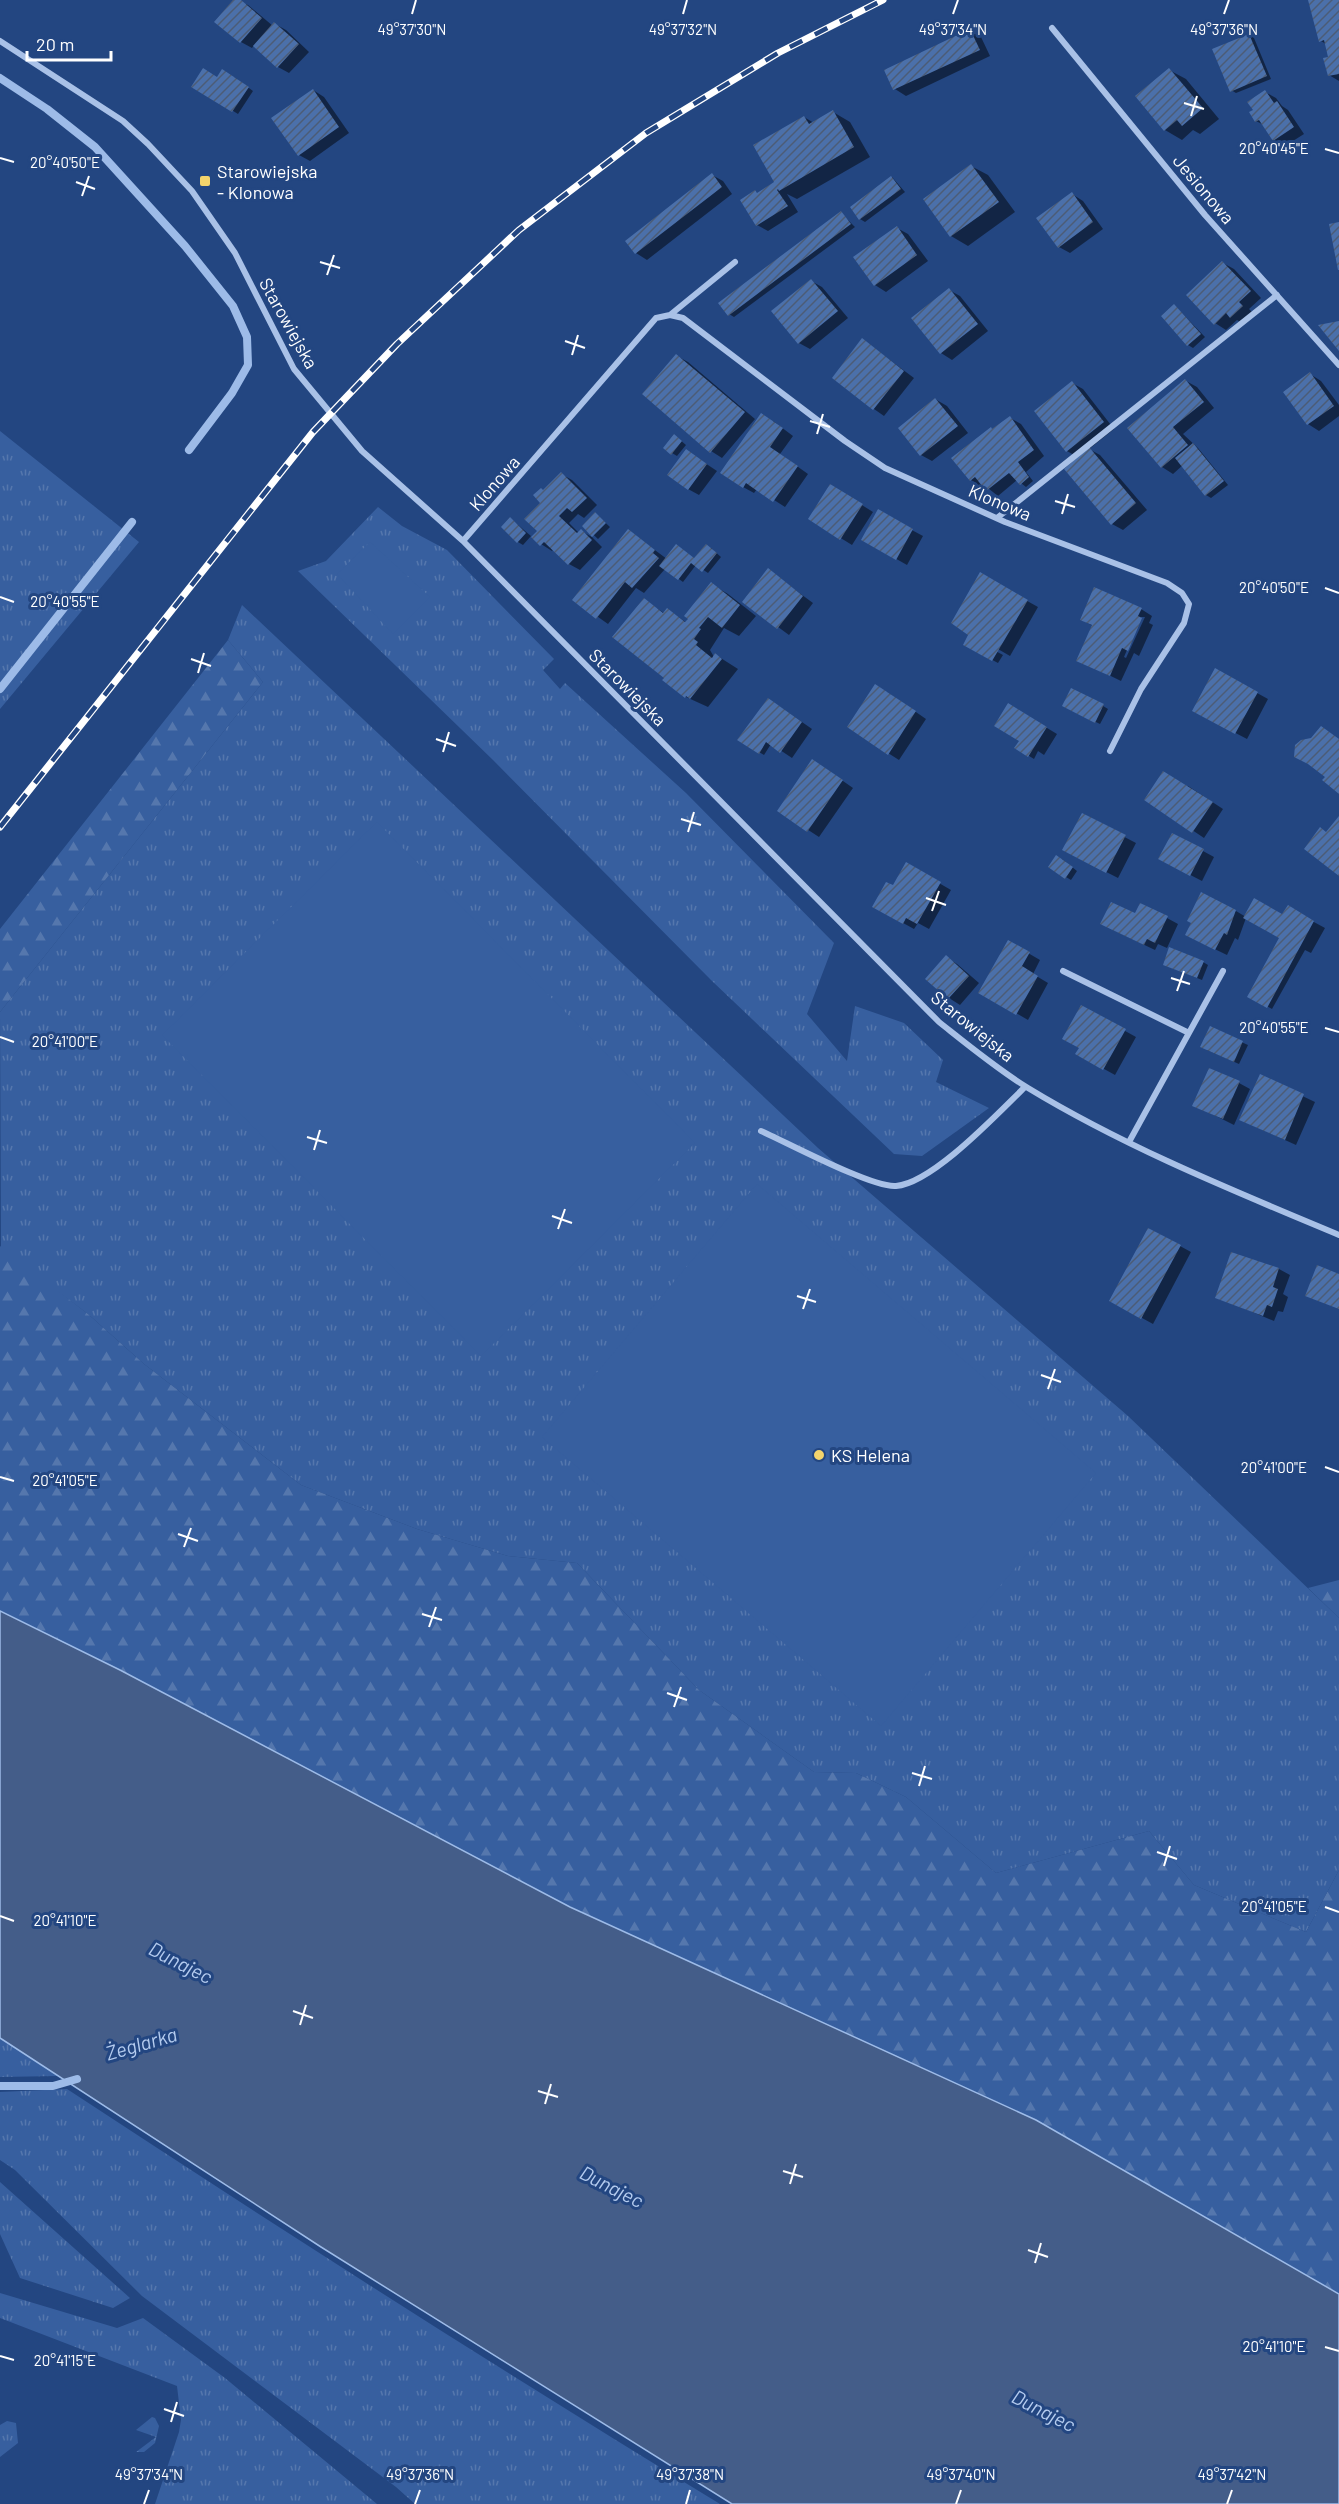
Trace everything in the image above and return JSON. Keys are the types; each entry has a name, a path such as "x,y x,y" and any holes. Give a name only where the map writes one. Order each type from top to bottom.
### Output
{"street":[{"name":"Jesionowa","path":"1052,28 1205,215 1339,365"},
{"name":"Starowiejska","path":"0,41 123,121 192,191 235,253 294,369 362,451 463,541 939,1022 1025,1087 1073,1115 1339,1235"},
{"name":"Klonowa","path":"670,315 735,262"},
{"path":"997,518 1277,295"},
{"name":"Klonowa","path":"463,541 656,318 670,315 684,318 845,441 885,468 997,518 1167,583 1182,593 1189,604 1184,623 1141,689 1110,751"},
{"path":"1063,971 1189,1033"},
{"path":"1129,1142 1222,971"},
{"path":"761,1131 875,1183 896,1186 918,1180 941,1164 1025,1087"}],"green space":[{"path":"0,431 139,542 0,709"},
{"path":"378,507 402,526 447,550 554,659 543,670 560,689 565,683 686,793 834,943 807,1014 847,1061 855,1006 904,1023 943,1060 936,1082 989,1108 922,1156 894,1154 712,981 493,760 298,571 326,561"},
{"path":"370,542 430,597 393,634 337,574"},
{"path":"242,605 818,1148 1128,1416 1339,1618 1339,1870 1306,1932 1194,1885 1149,1831 996,1873 906,1797 856,1773 814,1772 699,1690 577,1563 508,1556 417,1529 301,1485 144,1364 88,1314 1,1249 0,1012 263,682 228,640"},
{"path":"228,640 263,682 0,1012 0,929"},
{"path":"377,822 695,1143 481,1356 162,1035"},
{"name":"KS Helena","path":"757,1184 1096,1473 881,1726 542,1437"},
{"path":"0,1246 88,1314 144,1364 301,1485 417,1529 508,1556 577,1563 699,1690 814,1772 856,1773 906,1797 996,1873 1149,1831 1194,1885 1306,1932 1339,1870 1339,2294 1036,2120 570,1907 120,1670 0,1611"},
{"path":"1339,1580 1339,1618 1308,1588"},
{"path":"0,2038 58,2076 0,2077"},
{"path":"67,2089 392,2300 720,2504 415,2504 396,2487 142,2296 15,2170 0,2160 0,2092"},
{"path":"0,2182 130,2298 113,2308 20,2278 0,2234"},
{"path":"0,2293 117,2328 143,2318 225,2378 377,2504 155,2504 179,2432 181,2420 177,2386 0,2318"},
{"path":"152,2417 159,2426 155,2443 144,2452 136,2452 156,2437 136,2430"},
{"path":"7,2421 16,2423 18,2443 0,2457 0,2425"}],"water":[{"name":"Dunajec","path":"0,1611 120,1670 570,1907 1036,2120 1339,2294 1339,2504 732,2504 321,2247 0,2038"}],"building":[{"path":"233,0 241,0 262,18 240,43 214,22"},
{"path":"1308,0 1339,0 1339,74 1328,76 1323,58 1328,57 1324,40 1319,42"},
{"path":"274,22 299,44 277,68 253,46"},
{"path":"970,29 980,50 893,90 884,70"},
{"path":"1249,34 1267,76 1230,92 1212,49"},
{"path":"203,68 217,77 222,69 249,87 232,112 191,87"},
{"path":"1169,68 1203,108 1182,126 1177,120 1164,131 1135,96"},
{"path":"313,89 339,127 298,156 271,118"},
{"path":"1265,90 1274,103 1277,101 1294,127 1273,141 1259,120 1255,122 1249,112 1253,110 1247,102"},
{"path":"833,110 854,147 779,191 778,189 777,190 788,206 756,226 740,200 755,190 757,193 774,182 753,145 804,116 809,124"},
{"path":"971,164 999,202 950,237 923,199"},
{"path":"712,173 722,187 635,254 625,241"},
{"path":"891,176 901,189 859,220 850,207"},
{"path":"1072,192 1093,222 1058,248 1036,218"},
{"path":"841,211 851,224 728,316 718,303"},
{"path":"1339,222 1339,270 1338,270 1329,224"},
{"path":"897,226 917,255 874,286 853,257"},
{"path":"1222,261 1251,291 1239,302 1243,306 1230,318 1226,313 1214,325 1186,295"},
{"path":"811,279 838,311 798,344 771,311"},
{"path":"949,288 978,324 940,354 911,318"},
{"path":"1174,304 1201,334 1187,346 1161,316"},
{"path":"1339,321 1339,351 1318,325"},
{"path":"862,338 904,371 873,410 832,378"},
{"path":"676,354 745,412 710,453 642,394"},
{"path":"1310,372 1334,406 1307,425 1283,392"},
{"path":"1185,379 1204,402 1173,427 1188,445 1161,468 1127,428"},
{"path":"1072,381 1104,422 1066,452 1034,411"},
{"path":"935,398 958,426 920,456 898,428"},
{"path":"761,413 783,428 770,447 798,466 773,502 746,483 743,488 720,473"},
{"path":"1010,416 1034,450 1018,462 1029,477 1020,485 1009,473 986,491 975,477 970,481 951,458 991,427 992,429"},
{"path":"674,434 682,441 671,455 663,448"},
{"path":"1193,443 1224,481 1205,496 1175,458"},
{"path":"1089,447 1136,503 1111,525 1064,469"},
{"path":"686,449 707,464 688,490 667,475"},
{"path":"561,472 587,498 572,512 567,508 559,516 577,533 581,529 592,540 568,565 544,542 540,546 531,537 537,531 524,519 540,503 533,495 541,488 543,490"},
{"path":"830,484 863,504 840,540 808,519"},
{"path":"878,509 913,529 896,560 861,540"},
{"path":"595,512 606,523 592,537 582,526"},
{"path":"510,517 526,533 517,543 501,527"},
{"path":"628,529 655,550 653,553 659,558 632,588 625,582 596,619 572,600"},
{"path":"676,544 694,558 706,544 717,553 702,572 691,563 678,580 659,566"},
{"path":"768,568 803,596 777,629 742,602"},
{"path":"980,572 1028,600 992,661 963,645 968,635 951,623"},
{"path":"711,582 740,605 722,628 708,617 699,628 701,629 694,639 698,642 696,645 712,658 715,653 722,659 690,699 686,696 685,698 662,680 664,678 612,637 644,598 663,613 667,608 685,622 688,619 684,616"},
{"path":"1094,587 1142,608 1138,616 1142,618 1128,651 1122,648 1110,676 1076,661 1092,625 1080,620"},
{"path":"1215,668 1258,692 1235,734 1192,711"},
{"path":"875,684 916,711 888,755 847,727"},
{"path":"1071,688 1104,704 1095,723 1062,706"},
{"path":"768,698 802,722 780,753 766,742 759,754 737,740"},
{"path":"1008,703 1047,727 1028,757 1014,748 1019,741 994,726"},
{"path":"1321,726 1339,739 1339,794 1322,780 1325,777 1294,757 1295,745 1301,740 1311,738"},
{"path":"812,759 843,780 807,832 777,811"},
{"path":"1163,771 1213,802 1192,833 1144,800"},
{"path":"1082,813 1126,835 1106,873 1062,850"},
{"path":"1339,816 1339,876 1304,849 1320,827 1326,832"},
{"path":"1172,833 1204,849 1190,876 1158,859"},
{"path":"1056,855 1073,867 1065,879 1048,867"},
{"path":"906,862 941,882 917,924 906,918 903,924 872,907 886,882 893,885"},
{"path":"1201,892 1236,910 1227,935 1224,933 1215,950 1185,935 1191,923 1187,921"},
{"path":"1254,898 1282,914 1288,905 1314,921 1267,1008 1247,997 1279,938 1243,918"},
{"path":"1111,902 1135,913 1140,903 1168,916 1155,943 1147,939 1144,945 1100,924"},
{"path":"1008,940 1030,952 1022,966 1038,976 1016,1015 978,993"},
{"path":"1169,947 1204,961 1197,978 1163,965"},
{"path":"946,955 969,976 948,999 925,979"},
{"path":"1081,1005 1126,1029 1103,1070 1075,1054 1079,1048 1062,1039"},
{"path":"1210,1026 1243,1041 1234,1062 1200,1047"},
{"path":"1209,1068 1240,1081 1223,1119 1192,1106"},
{"path":"1260,1074 1304,1094 1285,1140 1239,1120"},
{"path":"1148,1228 1181,1245 1141,1319 1109,1301"},
{"path":"1231,1252 1279,1268 1273,1287 1278,1289 1272,1307 1267,1305 1263,1316 1215,1298"},
{"path":"1317,1265 1339,1274 1339,1309 1305,1296"}],"waterway":[{"path":"0,78 47,109 95,147 185,246 233,306 247,337 248,365 232,393 189,450"},
{"path":"0,689 132,522"},
{"name":"Żeglarka","path":"0,2086 53,2086 77,2079"}],"railway":[{"path":"0,827 313,432 397,344 519,230 646,133 778,53 883,0"}],"place":[{"name":"Starowiejska - Klonowa","path":"205,181"},
{"name":"KS Helena","path":"819,1455"}]}
